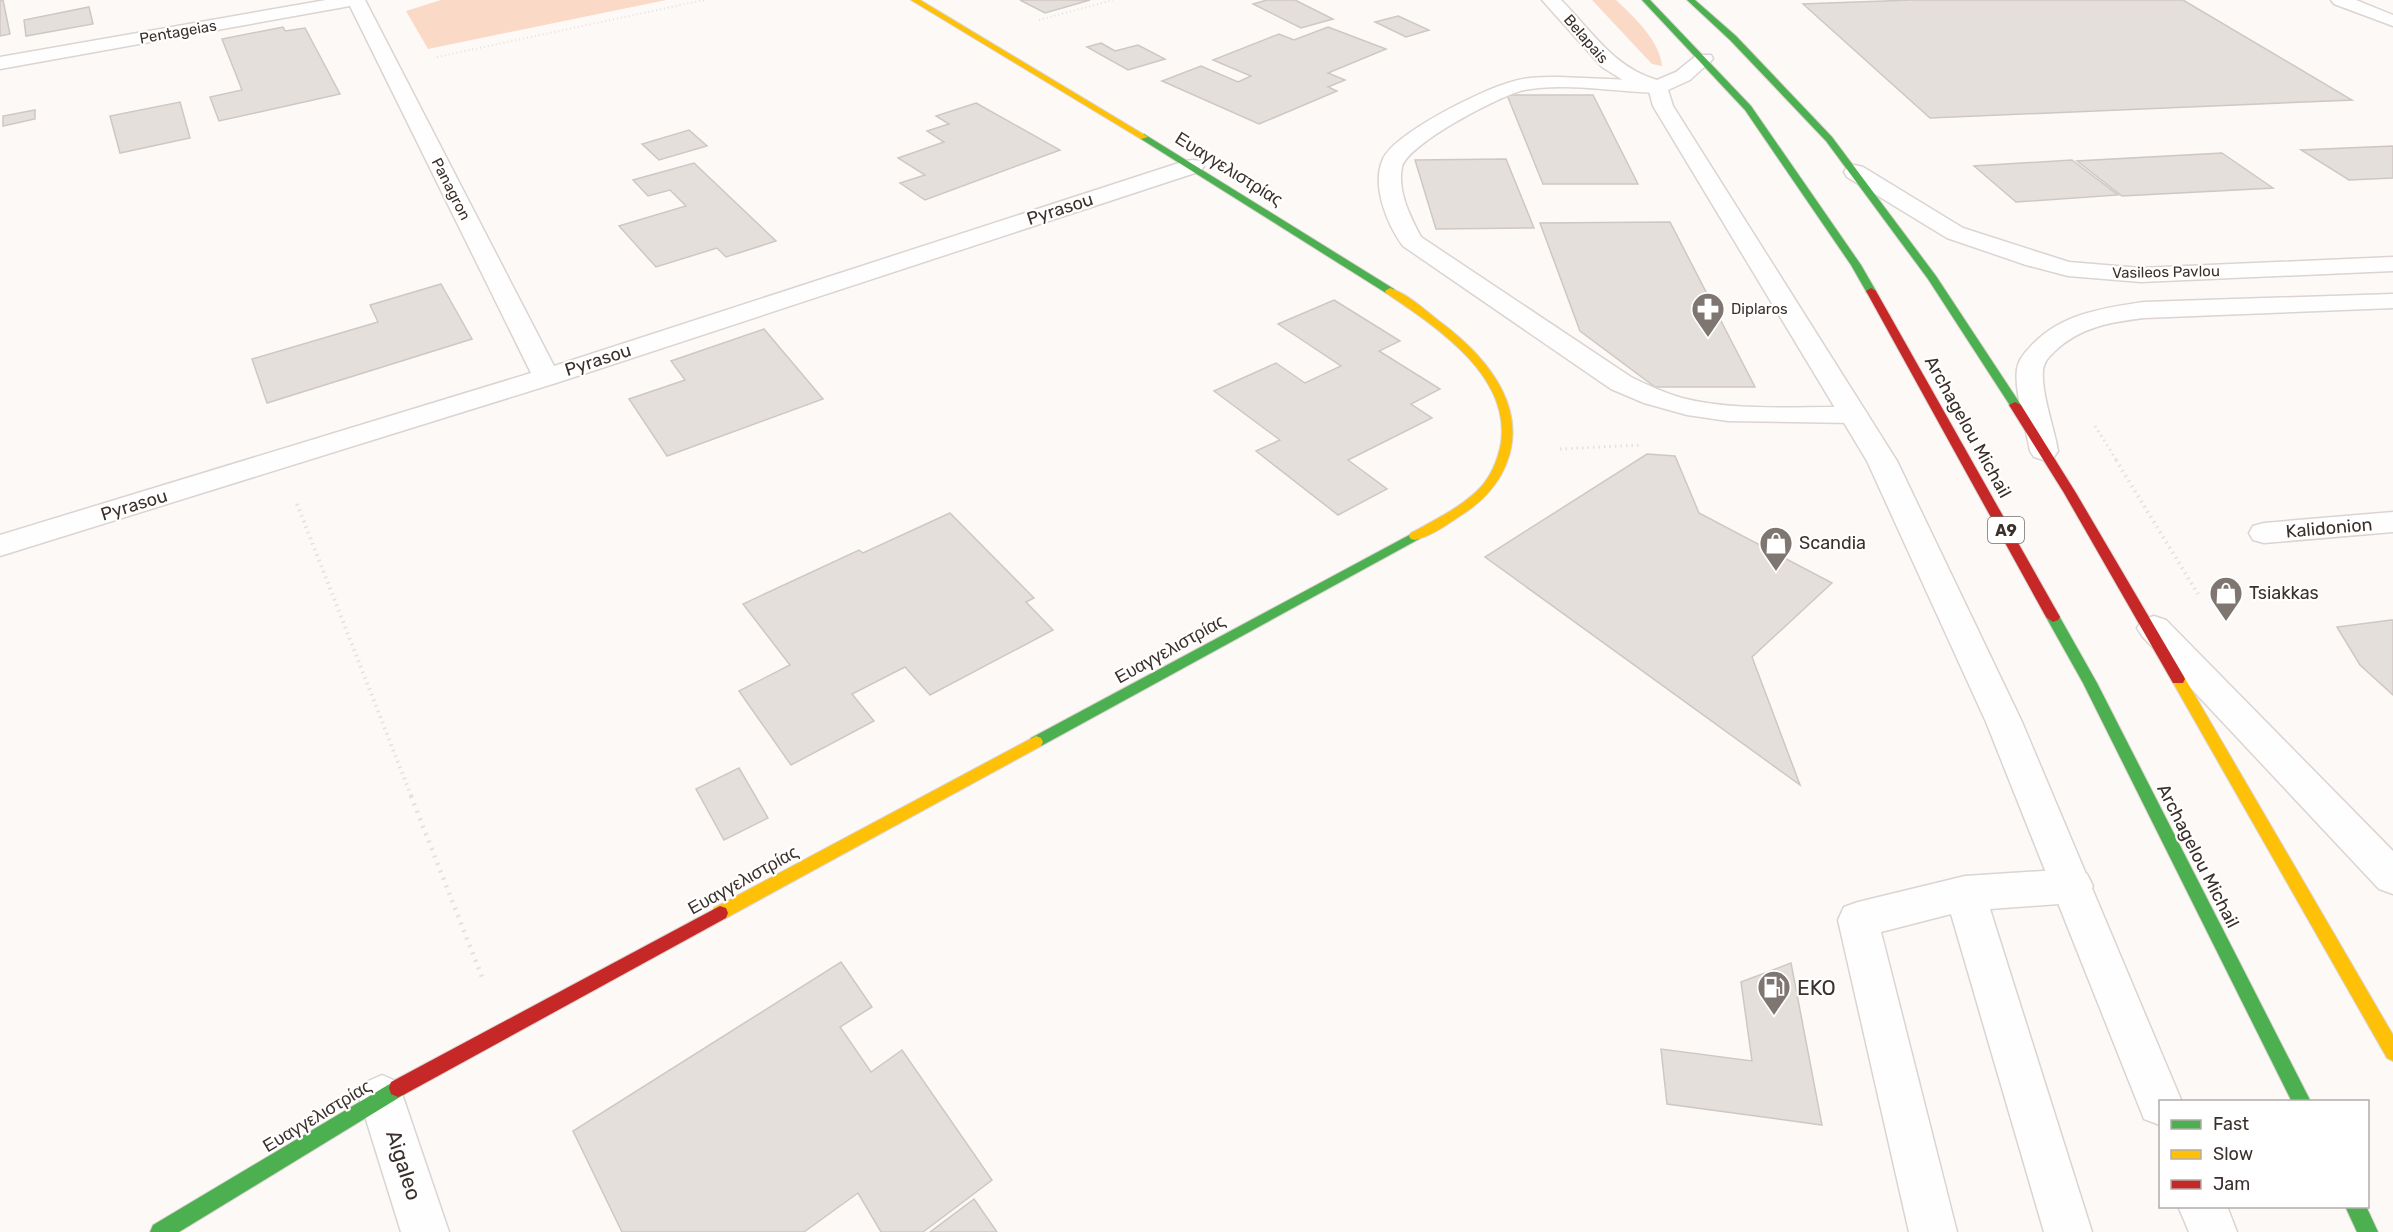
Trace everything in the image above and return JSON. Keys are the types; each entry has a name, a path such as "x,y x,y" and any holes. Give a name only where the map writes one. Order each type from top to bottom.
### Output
{"main road":[{"name":"Ευαγγελιστρίας","path":"160,1232 382,1097 1446,519 1487,489 1508,451 1508,413 1490,377 1462,345 1416,308 1192,166 915,0"},
{"name":"Archagelou Michail","path":"1646,0 1748,108 1861,274 2090,683 2301,1100"},
{"path":"1692,0 1785,91 1855,172 1932,278 2044,451 2142,616 2393,1052"},
{"path":"2356,1208 2368,1232"}],"street":[{"name":"Pentageias","path":"0,63 356,0"},
{"name":"Panagron","path":"356,0 546,377"},
{"name":"Belapais","path":"1551,0 1608,64 1637,82 1658,87"},
{"path":"2340,0 2393,21"},
{"path":"1704,59 1683,76 1658,87 1522,84 1479,102 1411,142 1394,157 1389,184 1401,222 1411,241 1621,383 1656,398 1686,407 1750,413 1854,415"},
{"path":"1658,87 1663,106 1673,126 1882,461 2004,722 2159,1101"},
{"name":"Pyrasou","path":"0,546 546,377 1192,166"},
{"name":"Vasileos Pavlou","path":"1855,172 1955,233 2034,260 2068,268 2141,275 2393,264"},
{"path":"2044,451 2029,369 2038,353 2053,338 2075,324 2105,315 2144,310 2393,301"},
{"name":"Kalidonion","path":"2264,533 2393,522"},
{"path":"2142,616 2393,877"},
{"path":"1933,1232 1858,920 1965,893 2073,886"},
{"path":"1965,893 2067,1232"},
{"name":"Aigaleo","path":"382,1097 425,1232"},
{"path":"2203,1208 2212,1232"}],"path":[{"path":"389,68 704,0"},
{"path":"977,37 1113,0"},
{"path":"280,460 503,1031"}],"shaded area":[{"path":"441,0 666,0 428,49 406,11"},
{"path":"1592,0 1616,0 1651,39 1657,48 1662,66 1652,64"}],"building":[{"path":"0,0 3,0 10,34 0,36"},
{"path":"1020,0 1090,0 1045,13"},
{"path":"1267,0 1295,0 1333,19 1301,28 1253,4"},
{"path":"1911,0 2183,0 2352,100 1930,118 1803,4"},
{"path":"89,7 93,24 26,36 24,20"},
{"path":"1398,16 1429,30 1406,37 1375,22"},
{"path":"283,27 285,31 305,28 340,94 219,121 210,97 242,90 222,39"},
{"path":"1328,27 1386,49 1328,73 1345,80 1328,87 1337,91 1259,124 1162,81 1201,66 1238,82 1251,76 1213,60 1279,34 1294,40"},
{"path":"1101,43 1115,51 1138,45 1165,59 1128,70 1087,47"},
{"path":"1507,95 1593,95 1638,184 1543,184"},
{"path":"180,102 190,138 120,153 110,116"},
{"path":"976,103 1060,150 925,200 900,183 925,175 898,158 944,142 927,131 949,124 936,116"},
{"path":"35,110 35,119 3,126 3,116"},
{"path":"689,130 707,146 659,160 642,144"},
{"path":"2393,146 2393,178 2349,180 2301,150"},
{"path":"2222,153 2273,188 2122,196 2077,161"},
{"path":"1506,159 1534,228 1436,229 1415,160"},
{"path":"2072,160 2118,195 2016,202 1974,166"},
{"path":"694,163 776,241 726,257 717,248 656,267 619,226 686,206 670,190 648,196 633,180"},
{"path":"1670,222 1755,387 1655,387 1580,331 1540,223"},
{"path":"441,284 472,339 267,403 252,359 378,322 370,305"},
{"path":"1334,300 1400,341 1379,351 1440,389 1411,404 1432,418 1348,460 1387,489 1338,515 1256,451 1280,440 1214,391 1276,363 1305,383 1341,366 1278,324"},
{"path":"764,329 823,399 667,456 629,399 685,380 671,361"},
{"path":"1647,454 1675,456 1699,513 1832,583 1752,657 1800,785 1485,557"},
{"path":"950,513 1034,598 1026,602 1053,630 930,695 905,667 852,694 874,721 791,765 739,691 790,665 743,604 859,550 863,553"},
{"path":"2393,620 2393,695 2360,665 2337,627"},
{"path":"739,768 768,818 724,840 696,789"},
{"path":"841,962 872,1007 840,1027 871,1072 902,1050 992,1180 923,1232 881,1232 858,1193 804,1232 622,1232 573,1131"},
{"name":"EKO","path":"1791,963 1822,1125 1667,1104 1661,1049 1752,1061 1741,982"},
{"path":"974,1199 997,1232 930,1232"}],"traffic: fast":[{"path":"1646,0 1748,108 1856,265 1871,291"},
{"path":"1691,0 1733,38 1829,139 1932,278 2015,405"},
{"path":"1144,137 1390,291"},
{"path":"1036,742 1415,536"},
{"path":"2053,617 2090,683 2301,1100"},
{"path":"160,1232 398,1088"},
{"path":"2356,1208 2368,1232"}],"traffic: slow":[{"path":"915,0 1144,137"},
{"path":"1390,291 1441,327 1466,349 1487,374 1502,400 1509,428 1504,458 1487,488 1464,508 1415,536"},
{"path":"2178,679 2393,1052"},
{"path":"720,913 1036,742"}],"traffic: jam":[{"path":"1871,291 2053,617"},
{"path":"2015,405 2070,493 2178,679"},
{"path":"398,1088 720,913"}],"place":[{"name":"Diplaros","path":"1708,338"},
{"name":"Scandia","path":"1776,572"},
{"name":"Tsiakkas","path":"2226,622"},
{"name":"EKO","path":"1774,1016"}]}
